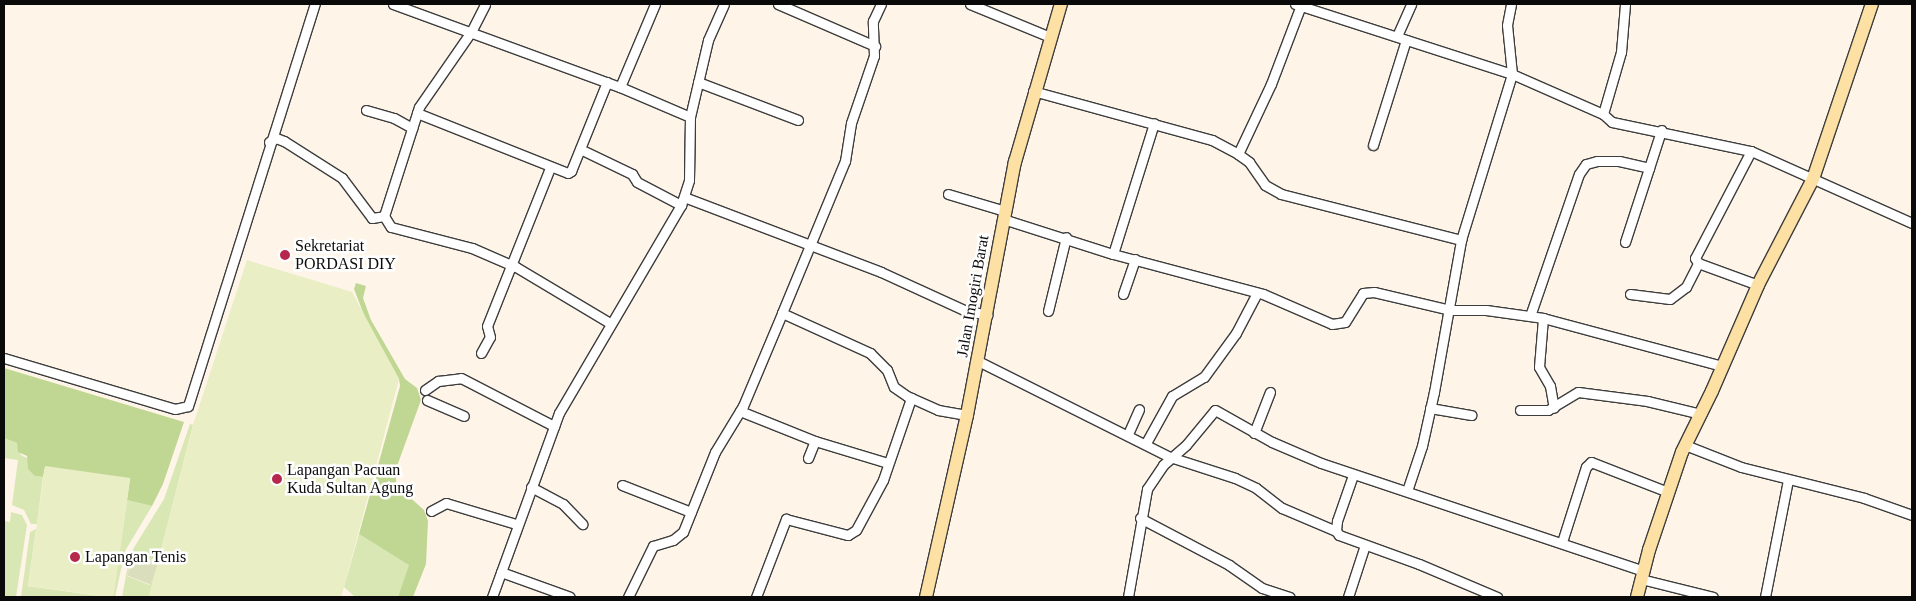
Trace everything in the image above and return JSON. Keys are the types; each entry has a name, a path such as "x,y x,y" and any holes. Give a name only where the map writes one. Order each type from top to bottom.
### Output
{"street":[{"path":"4,358 175,409 185,408 190,402 269,142 315,4"},
{"path":"393,4 607,82 690,117"},
{"path":"384,216 417,113 455,52 471,32 485,4"},
{"path":"620,87 655,4"},
{"path":"492,597 516,524 554,426 610,324 682,201 689,180 690,117 708,40 724,4"},
{"path":"778,4 875,46"},
{"path":"628,597 653,546 680,536 715,452 740,411 782,313 845,162 851,123 875,46 873,22 881,4"},
{"path":"970,4 1050,37"},
{"name":"Jalan Imogiri Barat","path":"926,597 964,414 978,360 983,314 1004,215 1034,91 1061,4"},
{"path":"1373,145 1411,4"},
{"path":"1406,491 1430,408 1451,310 1462,240 1512,74 1507,25 1511,4"},
{"path":"1602,114 1621,52 1625,4"},
{"path":"1637,597 1668,492 1685,445 1701,414 1758,285 1813,179 1872,4"},
{"path":"1238,154 1271,84 1298,5 1512,74 1602,114 1612,122 1630,127 1661,130 1751,151 1912,223"},
{"path":"417,113 550,168 570,172 607,82"},
{"path":"698,82 798,120"},
{"path":"1034,91 1212,140 1249,162 1264,185 1281,194 1462,240"},
{"path":"366,110 394,118 412,128"},
{"path":"1113,254 1154,123"},
{"path":"1625,242 1661,130"},
{"path":"269,142 276,138 284,141 342,178 368,215 376,219 384,216"},
{"path":"580,149 632,174 637,182 682,201 811,245 881,272 964,310 983,314"},
{"path":"1630,294 1670,299 1686,286 1698,263 1695,255 1751,151"},
{"path":"1530,316 1579,174 1586,164 1619,160 1650,168"},
{"path":"481,353 490,338 487,326 513,266 550,168"},
{"path":"948,194 1113,254 1257,293 1339,324 1350,318 1366,291 1451,310 1486,310 1543,318 1722,366"},
{"path":"384,216 391,227 472,248 513,266 610,324"},
{"path":"1048,311 1066,237"},
{"path":"1123,294 1135,259"},
{"path":"1698,263 1758,285"},
{"path":"1146,443 1172,396 1204,377 1236,333 1257,293"},
{"path":"782,313 870,353 886,370 894,387 911,398 938,410 964,414"},
{"path":"1543,318 1539,368 1550,386 1554,408"},
{"path":"978,360 1146,443 1170,457 1235,478 1256,488 1282,508 1336,531 1343,538 1498,597"},
{"path":"425,390 438,381 460,378 554,426"},
{"path":"1254,433 1270,392"},
{"path":"1520,410 1554,408 1566,396 1578,392 1646,401 1701,414"},
{"path":"756,597 786,519 848,535 853,533 877,493 911,398"},
{"path":"427,400 464,416"},
{"path":"1430,408 1471,415"},
{"path":"1128,434 1139,409"},
{"path":"1128,597 1138,552 1140,518 1147,489 1170,457 1186,445 1215,410 1254,433 1353,474 1562,542 1642,575 1713,597"},
{"path":"740,411 815,441 888,463"},
{"path":"808,458 815,441"},
{"path":"1685,445 1788,480 1864,498 1912,516"},
{"path":"1562,542 1586,467 1591,462 1668,492"},
{"path":"1336,531 1353,474"},
{"path":"1765,597 1788,480"},
{"path":"622,485 691,512"},
{"path":"531,487 563,504 582,524"},
{"path":"431,511 446,503 516,524"},
{"path":"1140,518 1229,564 1262,588 1290,597"},
{"path":"1348,597 1365,545"},
{"path":"501,572 538,593 570,597"}],"green space":[{"name":"Lapangan Pacuan Kuda Sultan Agung","path":"247,260 352,292 399,379 344,587 341,597 149,597 193,425"},
{"path":"356,283 366,286 363,298 371,320 405,379 417,388 421,400 396,469 396,485 424,510 428,521 426,564 413,597 398,597 409,565 359,534 400,386 399,379 366,320 354,289"},
{"path":"4,368 184,422 163,484 152,506 127,500 130,479 45,467 43,477 35,476 28,469 27,456 18,452 17,443 4,438"},
{"path":"190,424 193,425 157,564 134,555 127,576 150,585 156,568 149,597 122,597 130,554 164,499"},
{"path":"4,438 17,443 21,455 29,459 35,476 43,477 37,524 31,524 24,510 12,505 18,460 4,458"},
{"name":"Lapangan Tenis","path":"45,466 130,478 113,597 28,586"},
{"path":"127,500 152,506 125,551 115,597 113,597"},
{"path":"11,512 22,515 27,525 16,597 4,597 4,521 10,522"},
{"path":"36,529 28,586 106,597 21,597 30,532"},
{"path":"359,534 410,565 398,597 355,597 344,587"},
{"path":"135,555 158,564 150,584 127,576"}],"place":[{"name":"Sekretariat PORDASI DIY","path":"285,255"},
{"name":"Lapangan Pacuan Kuda Sultan Agung","path":"277,479"},
{"name":"Lapangan Tenis","path":"75,557"}]}
